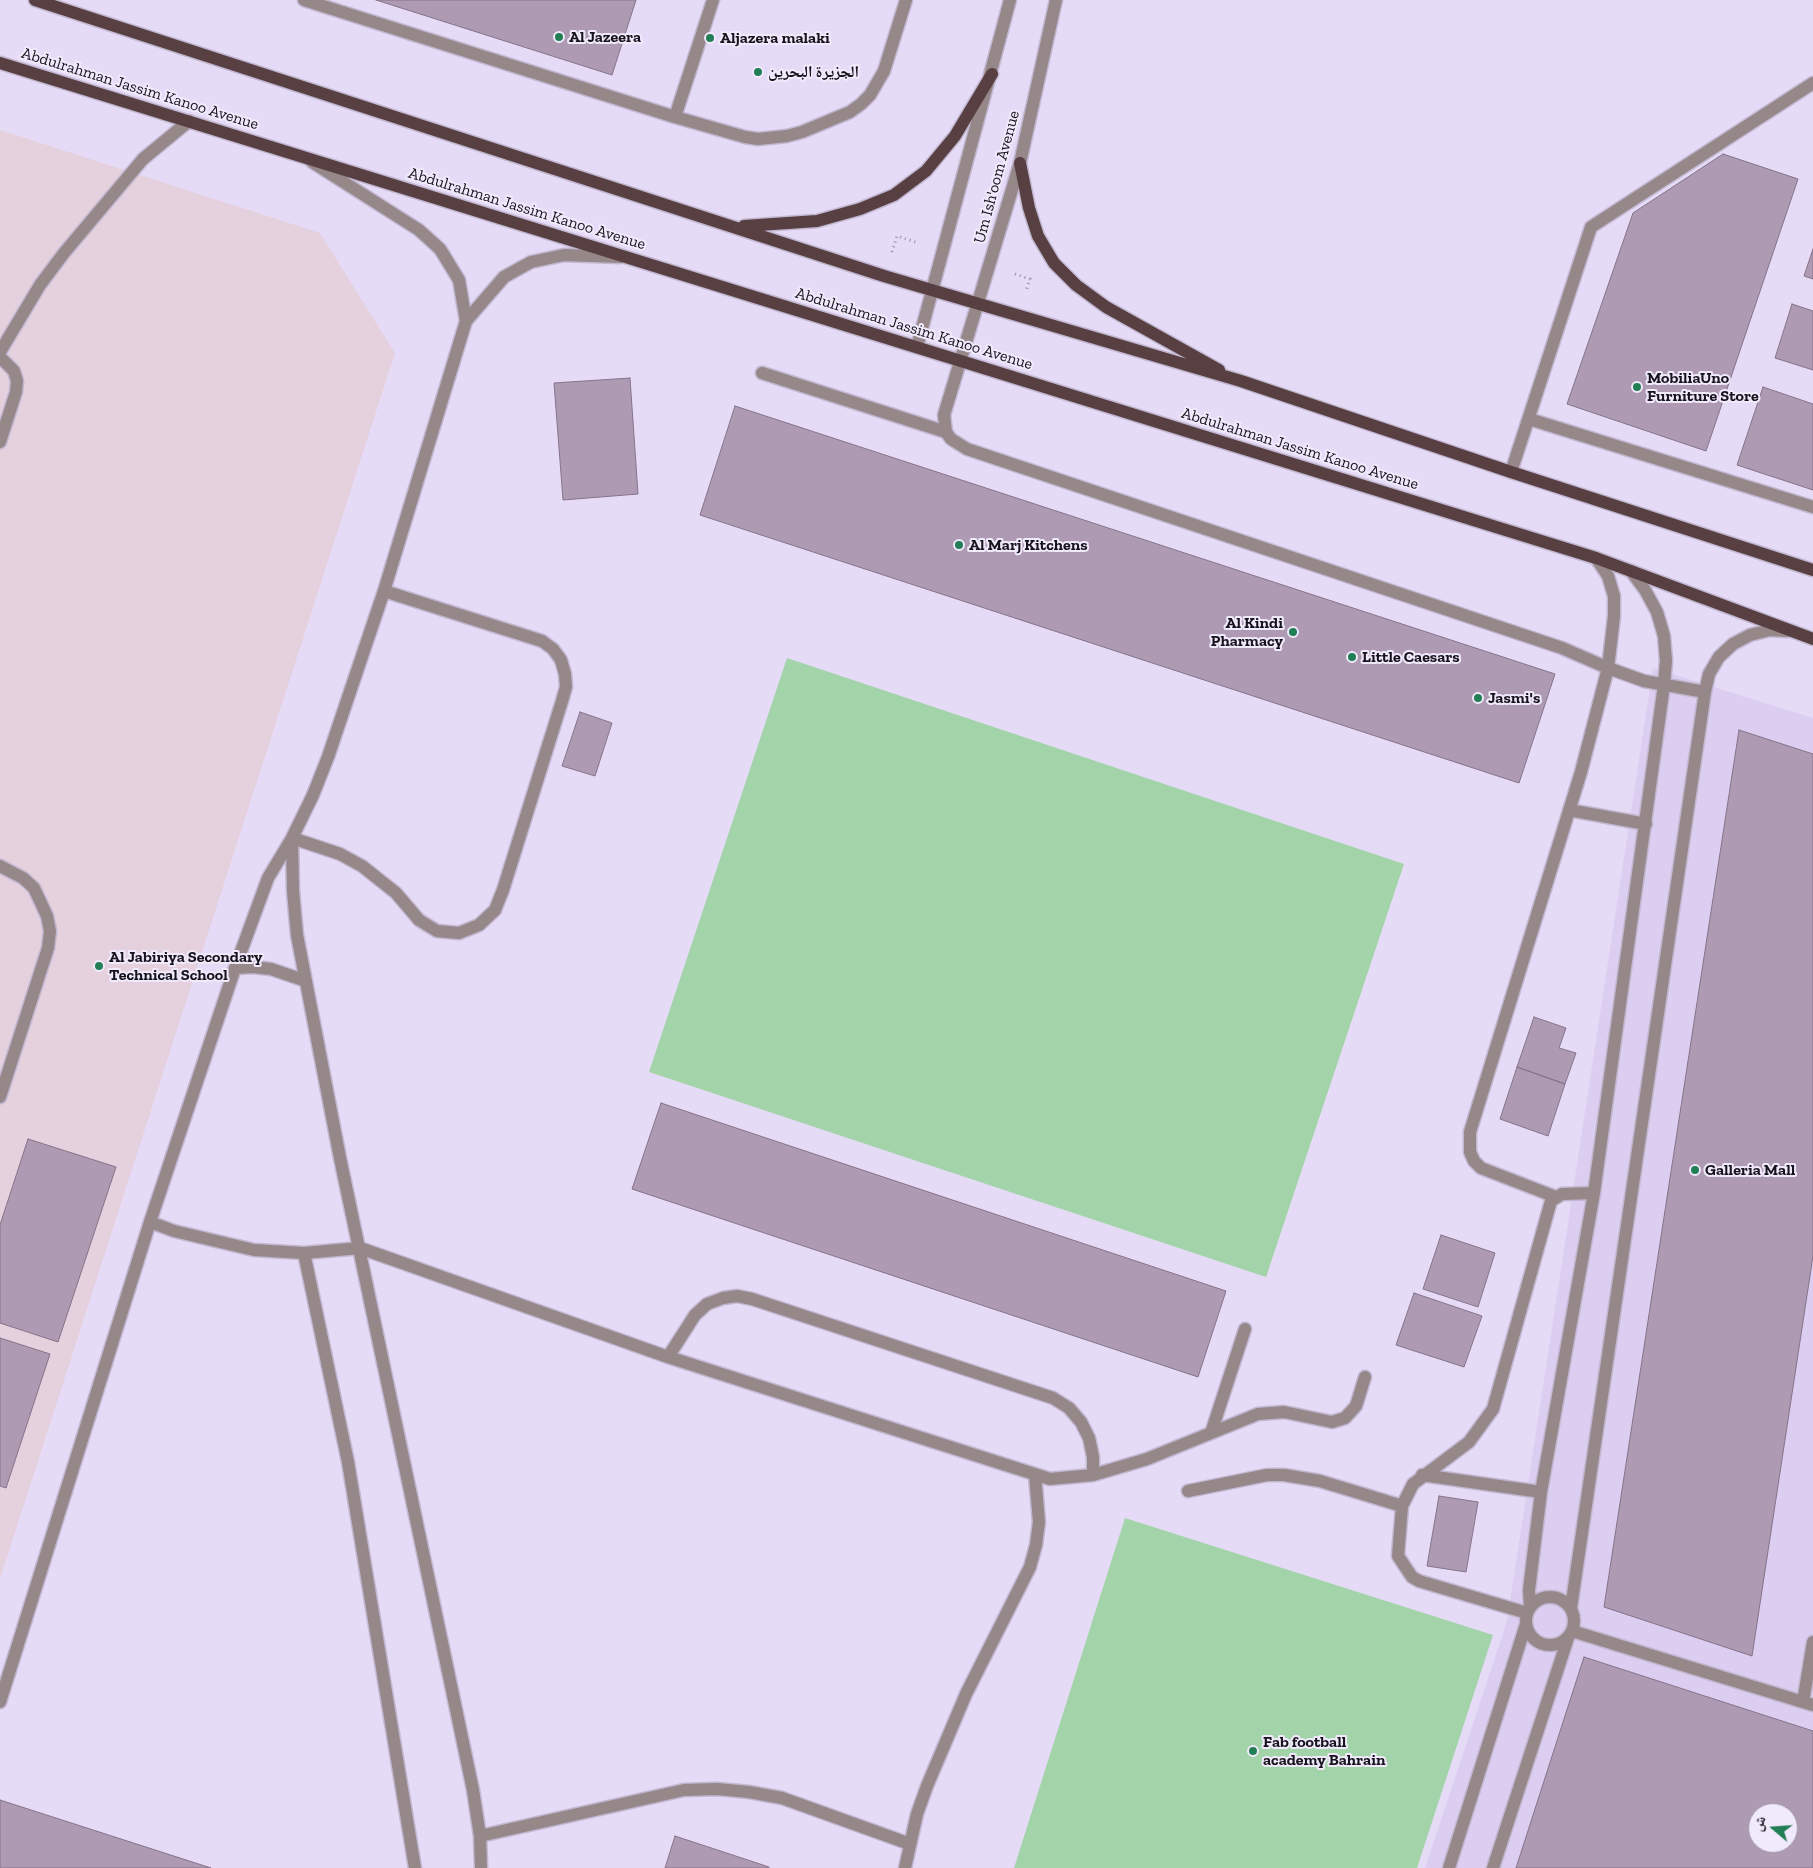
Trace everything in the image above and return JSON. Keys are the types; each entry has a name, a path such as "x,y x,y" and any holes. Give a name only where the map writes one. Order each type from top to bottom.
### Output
{"main road":[{"path":"35,0 977,305 1241,381 1813,570"},
{"name":"Abdulrahman Jassim Kanoo Avenue","path":"0,63 1596,558 1813,639"},
{"path":"737,227 817,221 860,209 894,195 926,172 955,136 992,74"},
{"path":"1020,163 1029,208 1038,236 1054,263 1076,285 1137,326 1241,381"}],"street":[{"path":"304,0 675,117 745,137 771,138 802,132 850,112 870,95 884,72 906,0"},
{"path":"675,117 713,0"},
{"name":"Um Ish'oom Avenue","path":"917,347 992,74 1010,0"},
{"name":"Um Ish'oom Avenue","path":"946,432 944,415 1020,163 1056,0"},
{"path":"1512,472 1591,227 1813,83"},
{"path":"0,352 40,285 64,253 143,159 189,121"},
{"path":"304,157 419,230 440,249 459,280 466,321"},
{"path":"0,1702 150,1222 235,968 268,878 292,838 313,795 328,757 384,590 466,321 504,277 531,262 564,255 628,258"},
{"path":"0,357 14,371 17,381 16,392 0,442"},
{"path":"762,373 946,432 958,446 1562,648 1626,676 1705,692"},
{"path":"1529,419 1813,507"},
{"path":"1556,1197 1481,1168 1474,1161 1468,1141 1569,810 1608,668 1614,596 1608,576 1596,558"},
{"path":"1570,1634 1554,1645 1539,1642 1528,1631 1528,1590 1541,1492 1594,1193 1664,685 1666,661 1664,636 1657,612 1645,590 1631,571"},
{"path":"292,838 340,854 362,866 396,893 419,920 437,932 459,933 479,925 494,910 502,890 566,687 561,660 553,649 542,641 384,590"},
{"path":"1493,1868 1574,1619 1571,1608 1709,674 1719,657 1733,644 1750,635 1764,632 1791,631"},
{"path":"1569,810 1646,824"},
{"path":"292,838 293,891 297,935 340,1158 473,1790 480,1836 481,1868"},
{"path":"0,866 23,878 34,888 45,908 50,931 48,948 0,1097"},
{"path":"235,968 253,966 271,969 289,973 306,981"},
{"path":"1528,1615 1419,1581 1412,1577 1398,1556 1402,1506 1410,1489 1422,1475 1453,1456 1469,1442 1493,1409 1548,1207 1556,1197 1562,1194 1594,1193"},
{"path":"150,1222 174,1231 229,1246 254,1250 304,1253 360,1248 668,1357 1035,1476 1066,1479 1092,1476 1147,1459 1258,1414 1271,1412 1296,1414 1332,1422 1345,1418 1356,1406 1365,1378"},
{"path":"304,1253 348,1462 415,1868"},
{"path":"668,1357 695,1315 707,1304 723,1298 737,1296 752,1299 1053,1398 1069,1408 1081,1422 1089,1438 1093,1457 1092,1476"},
{"path":"1211,1433 1245,1329"},
{"path":"1188,1491 1267,1474 1284,1474 1320,1481 1402,1506"},
{"path":"1422,1475 1541,1492"},
{"path":"905,1868 927,1786 966,1694 1030,1567 1036,1545 1039,1522 1035,1476"},
{"path":"1449,1868 1528,1615 1542,1597 1551,1596 1566,1602 1571,1608"},
{"path":"1570,1634 1808,1703 1813,1642"},
{"path":"480,1836 684,1790 717,1789 782,1798 910,1844"}],"shaded area":[{"name":"Al Jabiriya Secondary Technical School","path":"0,130 320,233 395,353 0,1579"},
{"name":"Galleria Mall","path":"1653,668 1813,718 1813,1868 1425,1868 1507,1621"}],"green space":[{"path":"787,658 1404,864 1266,1277 649,1072"},
{"name":"Fab football academy Bahrain","path":"1125,1518 1493,1635 1417,1868 1014,1868"}],"building":[{"name":"Al Jazeera","path":"376,0 636,0 612,75"},
{"path":"1723,154 1798,179 1706,451 1567,404 1633,213"},
{"path":"1813,249 1813,279 1804,276"},
{"path":"1792,304 1813,311 1813,370 1775,358"},
{"path":"630,378 638,494 563,500 554,383"},
{"path":"1763,387 1813,404 1813,490 1737,465"},
{"path":"735,406 1555,674 1519,783 700,515"},
{"path":"580,712 612,723 595,776 562,766"},
{"path":"1739,730 1813,754 1813,1256 1752,1656 1604,1607"},
{"path":"1534,1017 1566,1028 1559,1048 1576,1053 1565,1084 1517,1067"},
{"path":"1517,1067 1565,1084 1548,1136 1500,1119"},
{"path":"661,1103 1226,1291 1198,1377 632,1189"},
{"path":"28,1139 116,1167 58,1342 0,1323 0,1225"},
{"path":"1441,1235 1495,1253 1478,1307 1423,1289"},
{"path":"1414,1293 1482,1316 1464,1367 1396,1345"},
{"path":"0,1338 50,1354 6,1488 0,1486"},
{"path":"1439,1496 1478,1502 1466,1572 1427,1566"},
{"path":"1584,1657 1813,1731 1813,1868 1516,1868"},
{"path":"0,1800 211,1868 0,1868"},
{"path":"675,1836 769,1867 769,1868 665,1868"}],"place":[{"name":"Al Jazeera","path":"559,37"},
{"name":"Aljazera malaki","path":"710,38"},
{"name":"الجزيرة البحرين","path":"758,72"},
{"name":"MobiliaUno Furniture Store","path":"1637,387"},
{"name":"Al Marj Kitchens","path":"959,545"},
{"name":"Al Kindi Pharmacy","path":"1293,632"},
{"name":"Little Caesars","path":"1352,657"},
{"name":"Jasmi's","path":"1478,698"},
{"name":"Al Jabiriya Secondary Technical School","path":"99,966"},
{"name":"Galleria Mall","path":"1695,1170"},
{"name":"Fab football academy Bahrain","path":"1253,1751"}]}
